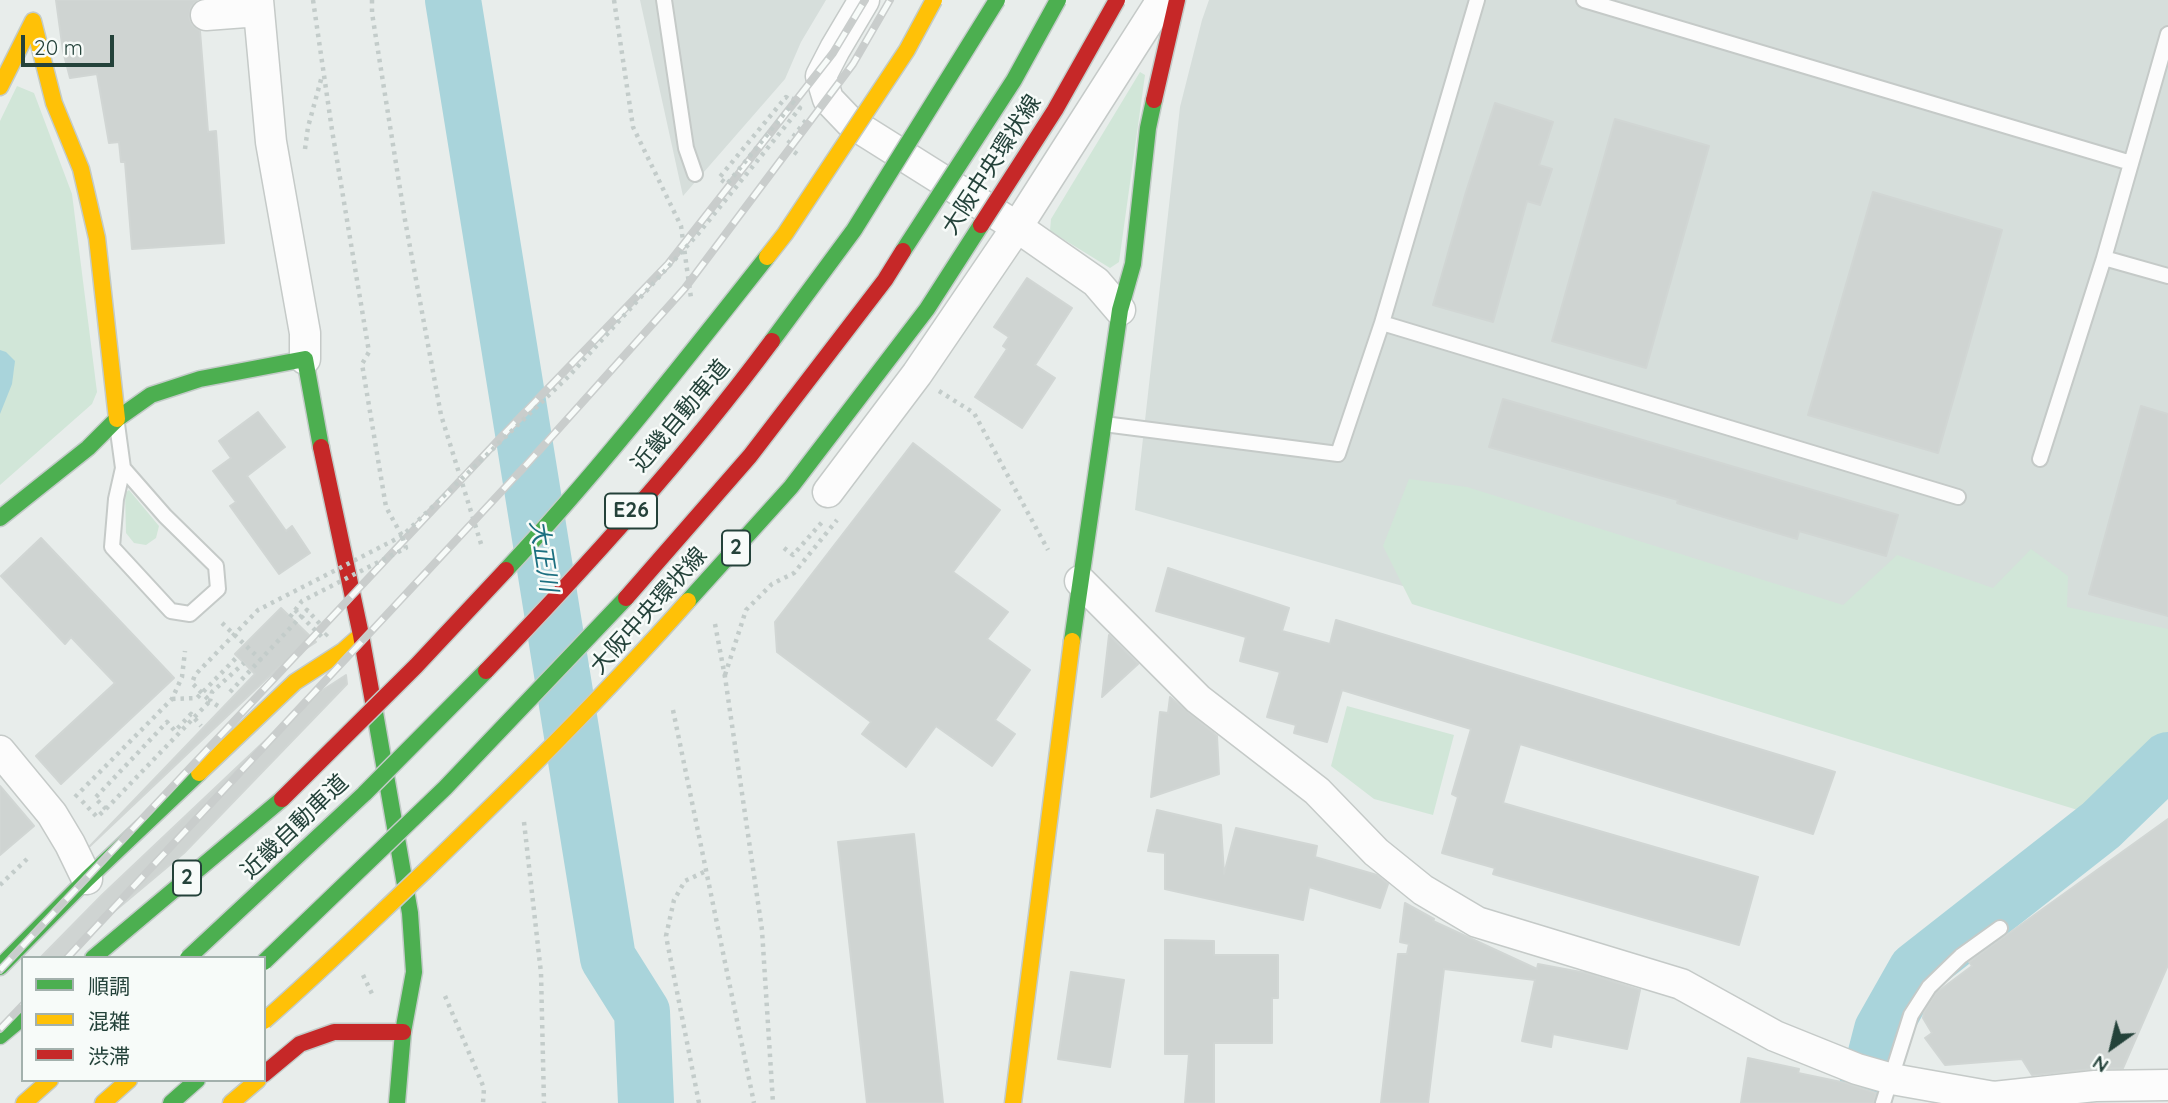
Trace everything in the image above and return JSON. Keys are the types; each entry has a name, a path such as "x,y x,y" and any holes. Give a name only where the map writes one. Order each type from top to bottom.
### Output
{"main road":[{"name":"2","path":"95,956 282,799 416,666 548,525 654,399 785,234 907,50 934,0"},
{"name":"近畿自動車道","path":"190,956 414,745 570,582 715,415 840,251 967,53 997,0"},
{"name":"E26","path":"266,960 445,788 608,618 750,456 885,280 1014,80 1058,0"},
{"name":"大阪中央環状線","path":"266,1019 501,799 598,700 791,487 927,309 1055,110 1118,0"},
{"path":"1013,1103 1102,424 1120,310 1133,264 1148,128 1177,0"},
{"path":"31,10 54,103 81,169 97,237 117,419"},
{"path":"0,87 31,10"},
{"path":"0,518 88,449 117,419 151,395 200,379 305,359 317,429 361,635 411,924 414,972 403,1032 397,1103"},
{"path":"0,967 87,879 295,682 343,651 361,635"},
{"path":"0,1037 21,1019"},
{"path":"266,1072 300,1044 334,1032 403,1032"},
{"path":"24,1103 48,1082"},
{"path":"103,1103 127,1082"},
{"path":"171,1103 195,1082"},
{"path":"231,1103 255,1082"}],"street":[{"path":"864,0 821,76 828,99 850,122 1017,228 1096,282 1120,310"},
{"path":"835,502 917,374 1017,228 1163,0"},
{"path":"206,15 258,6 271,142 305,333 305,359"},
{"path":"1080,581 1198,699 1317,791 1376,852 1423,890 1477,922 1681,984 1775,1036 1878,1081 1994,1097 2095,1086 2168,1085"},
{"path":"0,751 52,814 87,879"}],"lane":[{"path":"664,0 685,148 695,174"},
{"path":"1102,424 1338,454 1382,323 1477,0"},
{"path":"1584,0 2131,163"},
{"path":"2040,459 2104,258 2168,34"},
{"path":"2104,258 2168,276"},
{"path":"1382,323 1958,497"},
{"path":"117,419 123,468 116,499 112,547 171,611 190,614 218,589 216,566 165,516 123,468"},
{"path":"1878,1081 1911,1015 1929,987 1961,956 2000,928"}],"path":[{"path":"290,617 302,601 406,548 386,507 362,364 369,352 313,0"},
{"path":"372,0 405,220 440,415 482,544 484,558"},
{"path":"304,153 308,127 324,71"},
{"path":"217,707 192,683 195,675 258,610 402,536 570,375 680,254 800,108 786,97 719,178 727,184 789,108"},
{"path":"800,156 786,146 810,116"},
{"path":"935,388 974,413 1049,552"},
{"path":"724,677 746,611 772,583 794,573 835,502"},
{"path":"248,672 297,619 307,610 328,633 323,638 304,620 295,610"},
{"path":"222,623 253,654"},
{"path":"67,805 172,699 182,677 185,651"},
{"path":"172,699 197,698 237,657"},
{"path":"89,809 97,817 211,701 212,692 244,663"},
{"path":"673,710 754,1103"},
{"path":"106,808 95,798 167,722 175,731 191,714"},
{"path":"524,816 541,973 544,1103"},
{"path":"0,885 27,859"},
{"path":"699,1103 666,936 674,900 685,881 706,871"},
{"path":"443,991 484,1088 483,1103"}],"shaded area":[{"path":"640,0 826,0 801,42 785,79 683,196"},
{"path":"1209,0 2168,0 2168,715 2090,781 1135,510 1180,107"}],"green space":[{"path":"1140,72 1145,75 1119,262 1110,268 1050,231 1051,219"},
{"path":"17,86 34,93 72,194 97,392 92,404 0,485 0,121"},
{"path":"1409,479 1467,487 1843,605 1897,555 1993,588 2031,549 2068,576 2067,607 2168,629 2168,743 2097,816 1412,604 1383,546"},
{"path":"129,490 159,526 156,538 146,545 134,543 126,533 125,493"},
{"path":"1347,706 1454,735 1433,815 1374,799 1331,766"}],"water":[{"path":"0,350 15,361 12,384 0,414"}],"building":[{"path":"56,0 197,0 191,7 189,17 192,25 200,31 208,132 216,131 224,243 132,249 125,162 121,162 119,142 109,143 97,74 70,78 63,51"},
{"path":"1495,103 1553,122 1539,165 1552,169 1540,205 1527,201 1493,322 1433,305"},
{"path":"1615,119 1709,146 1646,368 1552,341"},
{"path":"1873,192 2002,230 1938,453 1808,415"},
{"path":"1027,278 1072,308 1035,365 1055,378 1022,428 975,397 1007,349 1003,346 1009,337 994,327"},
{"path":"1503,399 1898,515 1886,556 1799,531 1797,539 1677,503 1678,500 1489,447"},
{"path":"2141,406 2168,414 2168,616 2089,594"},
{"path":"258,412 285,447 247,476 286,531 292,526 310,553 279,574 230,506 236,502 213,471 231,458 219,441"},
{"path":"913,443 1000,510 953,572 1008,612 987,639 1030,670 995,720 1015,734 992,766 936,726 906,767 862,734 871,722 777,652 775,622"},
{"path":"41,538 174,678 61,784 36,756 115,683 71,637 65,644 1,576"},
{"path":"1168,568 1289,608 1282,631 1330,644 1336,620 1835,772 1813,834 1520,744 1503,803 1758,877 1739,945 1493,874 1495,868 1442,853 1458,797 1452,794 1471,729 1342,690 1327,742 1294,733 1296,725 1267,717 1280,672 1240,661 1246,637 1156,611"},
{"path":"281,608 316,642 280,666 90,846 255,674 235,654"},
{"path":"1109,635 1138,664 1102,697"},
{"path":"346,675 347,684 184,853 79,941 72,956 42,956 102,895 309,699"},
{"path":"1170,697 1217,736 1219,774 1151,797 1160,712 1168,713"},
{"path":"0,786 34,826 0,855"},
{"path":"1157,810 1221,825 1224,874 1236,828 1317,846 1315,857 1377,875 1388,884 1380,908 1309,887 1303,920 1165,889 1165,853 1148,851"},
{"path":"2168,819 2168,965 2123,1068 2032,1075 2022,1059 1945,1065 1925,1038 1932,1033 1923,1018 1924,1012 1936,993 1972,966 1969,962"},
{"path":"914,834 943,1103 867,1103 838,842"},
{"path":"1405,903 1434,919 1433,921 1537,969 1538,964 1586,973 1640,990 1627,1049 1553,1034 1551,1047 1522,1041 1535,980 1444,969 1428,1103 1381,1103 1398,954 1407,954 1409,944 1400,942"},
{"path":"1165,940 1214,941 1214,955 1278,955 1278,998 1272,998 1272,1043 1214,1043 1214,1103 1185,1103 1189,1054 1165,1054"},
{"path":"1071,972 1124,980 1110,1067 1058,1059"},
{"path":"1748,1058 1799,1069 1798,1073 1846,1083 1876,1093 1874,1103 1741,1103"}],"waterway":[{"name":"大正川","path":"453,0 608,958 642,1012 646,1103"},
{"path":"1863,1103 1882,1030 1916,970 2101,825 2168,760"}],"railway":[{"path":"0,970 503,435 668,264 833,53 865,0"},
{"path":"69,956 527,464 685,288 853,64 890,0"},
{"path":"0,1029 21,1007"}],"traffic: fast":[{"path":"772,341 854,230 997,0"},
{"path":"903,251 1014,80 1058,0"},
{"path":"1072,641 1120,310 1133,264 1148,128 1154,100"},
{"path":"688,601 791,487 927,309 981,225"},
{"path":"506,570 607,455 767,257"},
{"path":"0,518 88,448 117,419 151,395 200,379 305,359 321,447"},
{"path":"266,960 445,788 626,598"},
{"path":"190,956 364,794 486,671"},
{"path":"374,707 410,913 414,972 403,1032 397,1103"},
{"path":"0,967 87,879 199,773"},
{"path":"95,956 282,799"},
{"path":"0,1036 21,1019"},
{"path":"171,1103 195,1082"}],"traffic: slow":[{"path":"767,257 907,50 934,0"},
{"path":"33,21 54,103 81,169 97,238 117,419"},
{"path":"0,87 33,21"},
{"path":"266,1019 492,806 592,705 688,601"},
{"path":"199,773 295,682 343,651 361,635"},
{"path":"1013,1103 1072,641"},
{"path":"24,1103 48,1082"},
{"path":"103,1103 127,1082"},
{"path":"231,1103 256,1082"}],"traffic: jam":[{"path":"981,225 1055,110 1117,0"},
{"path":"1154,100 1177,0"},
{"path":"626,598 750,456 885,280 903,251"},
{"path":"486,671 634,510 705,427 772,341"},
{"path":"321,447 374,707"},
{"path":"282,799 416,666 506,570"},
{"path":"266,1072 300,1044 334,1032 403,1032"}]}
